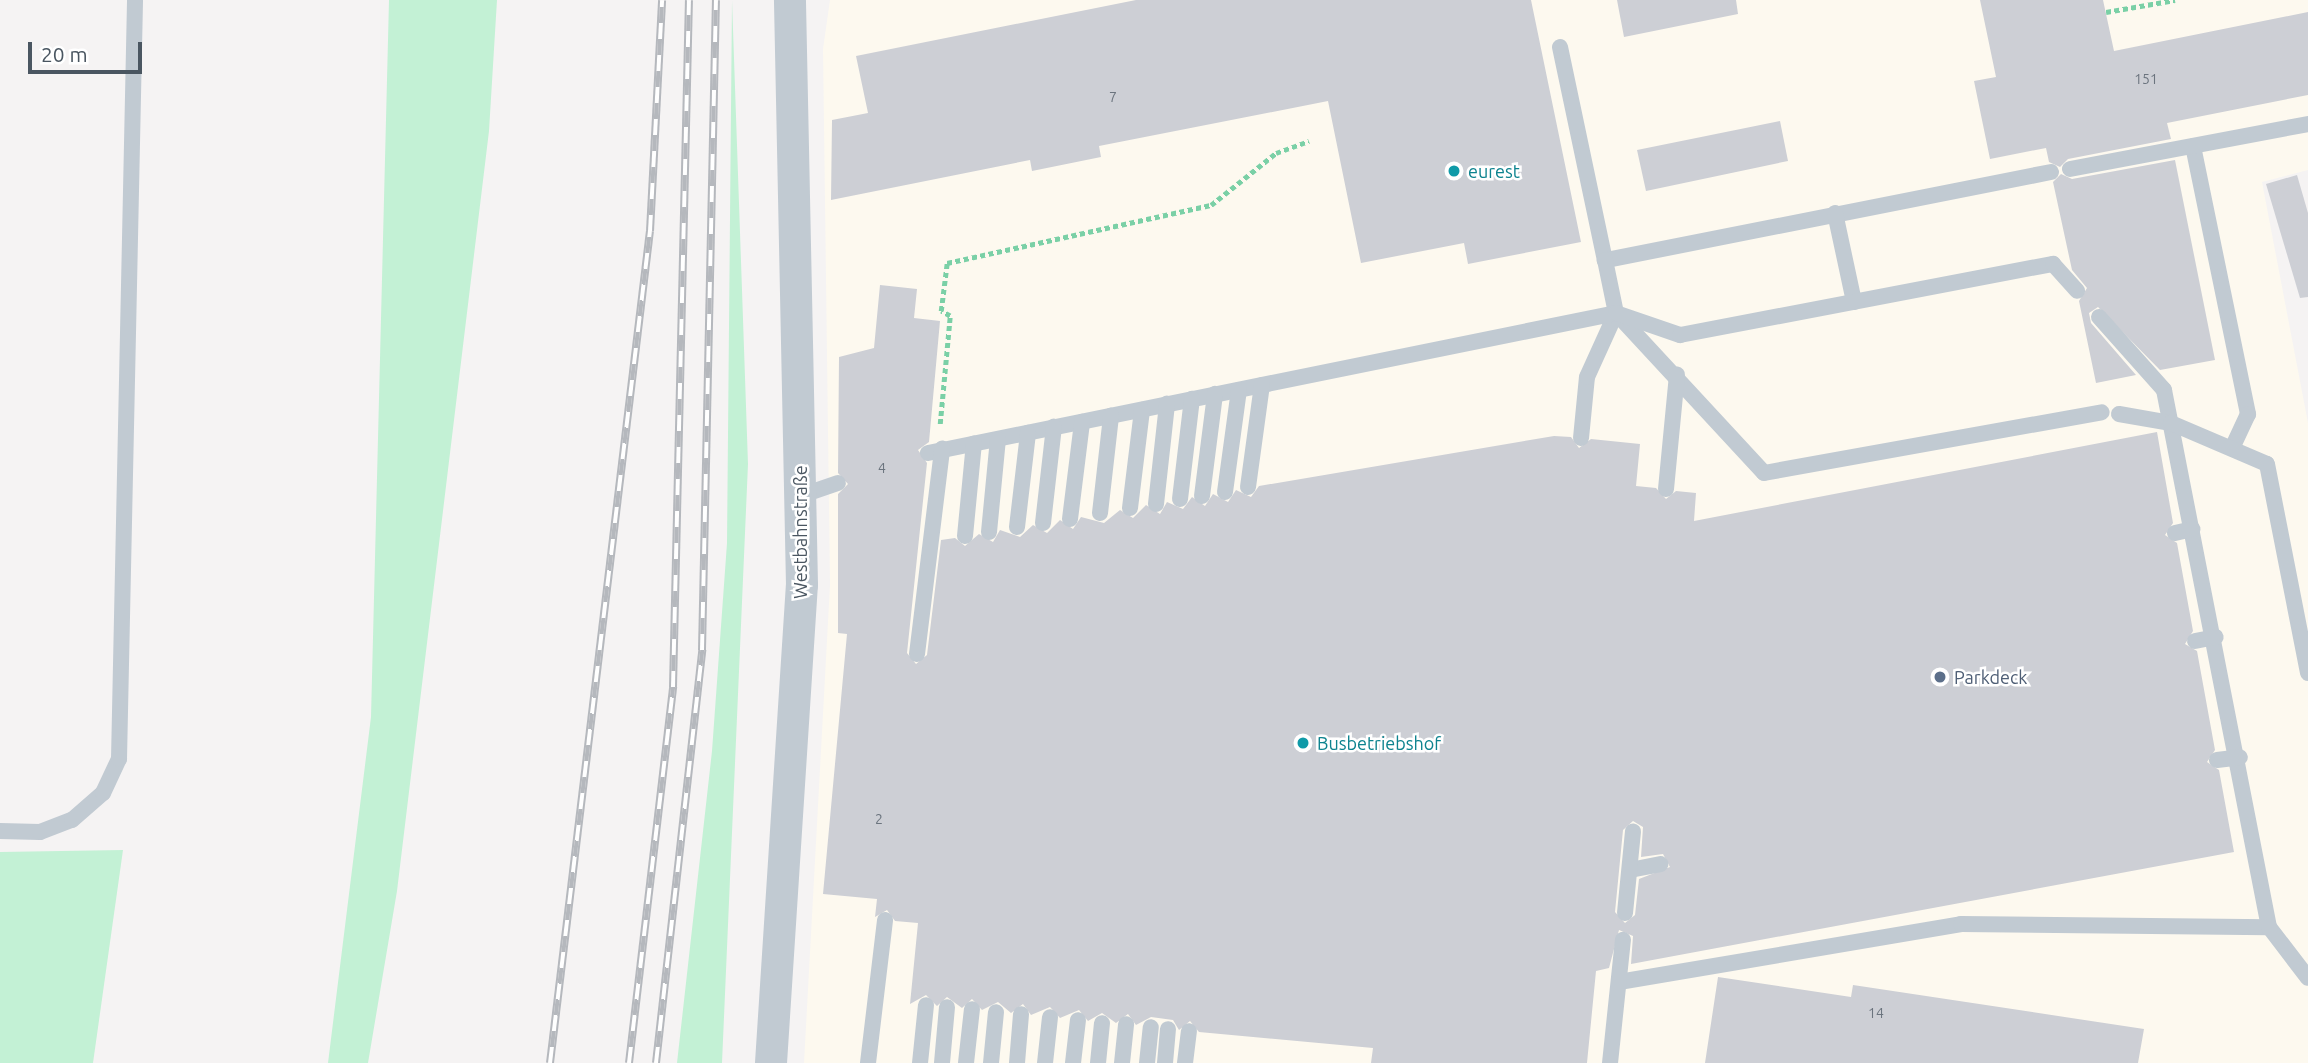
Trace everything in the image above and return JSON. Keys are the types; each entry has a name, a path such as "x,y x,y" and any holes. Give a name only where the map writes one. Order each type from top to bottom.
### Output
{"street":[{"name":"Westbahnstraße","path":"771,1063 802,585 790,0"}],"lane":[{"path":"0,831 40,832 72,821 103,793 119,759 125,713 135,0"},
{"path":"1560,47 1616,313 1677,375 1765,473 2102,412"},
{"path":"2070,169 2308,124"},
{"path":"2193,146 2248,414 2232,449"},
{"path":"1605,260 2051,172"},
{"path":"1835,213 1854,302"},
{"path":"917,654 935,451 1616,313 1680,335 2053,264 2077,291"},
{"path":"1581,438 1587,377 1616,313"},
{"path":"2099,317 2164,390 2240,757 2269,927 2308,978"},
{"path":"1666,489 1677,375"},
{"path":"1248,488 1262,385"},
{"path":"1225,492 1239,390"},
{"path":"1202,496 1215,394"},
{"path":"1180,499 1192,400"},
{"path":"1156,504 1167,404"},
{"path":"1130,508 1142,410"},
{"path":"2119,414 2171,423 2267,464 2308,673"},
{"path":"1100,513 1111,416"},
{"path":"1070,519 1082,422"},
{"path":"1043,523 1054,427"},
{"path":"1017,527 1028,433"},
{"path":"989,532 998,439"},
{"path":"965,536 974,443"},
{"path":"800,496 838,483"},
{"path":"2175,533 2193,529"},
{"path":"2195,641 2216,637"},
{"path":"2217,760 2240,757"},
{"path":"1625,913 1633,831"},
{"path":"1630,870 1660,864"},
{"path":"868,1063 885,920"},
{"path":"1619,982 1961,924 2269,927"},
{"path":"1610,1063 1623,940"},
{"path":"920,1063 926,1005"},
{"path":"942,1063 947,1007"},
{"path":"966,1063 972,1009"},
{"path":"991,1063 996,1012"},
{"path":"1017,1063 1021,1014"},
{"path":"1045,1063 1050,1017"},
{"path":"1073,1063 1077,1020"},
{"path":"1098,1063 1102,1023"},
{"path":"1122,1063 1126,1024"},
{"path":"1147,1063 1152,1027"},
{"path":"1165,1063 1168,1029"},
{"path":"1185,1063 1189,1031"}],"path":[{"path":"2106,12 2175,0"},
{"path":"935,451 947,263 1211,205 1276,153 1309,141"}],"shaded area":[{"path":"830,0 2308,0 2308,170 2262,182 2308,423 2308,1063 804,1063 830,585 823,49"}],"green space":[{"path":"389,0 497,0 489,131 397,891 368,1063 328,1063 371,717"},
{"path":"732,0 748,464 722,1063 677,1063 712,751 727,543"},
{"path":"123,850 93,1063 0,1063 0,852"}],"building":[{"path":"1136,0 1531,0 1581,242 1468,264 1464,243 1361,263 1328,101 1099,146 1101,157 1032,171 1030,160 831,200 832,120 868,113 856,56"},
{"path":"1617,0 1736,0 1738,14 1624,37"},
{"path":"1980,0 2103,0 2114,51 2308,12 2308,95 2167,123 2171,139 2068,159 2060,167 2049,162 2046,148 1990,159 1974,81 1996,77"},
{"path":"1780,121 1788,161 1646,191 1637,150"},
{"path":"2175,160 2215,360 2160,370 2098,307 2089,313 2091,323 2136,375 2096,383 2079,301 2087,288 2072,270 2053,182 2061,174 2072,179"},
{"path":"2297,175 2308,213 2308,297 2300,298 2266,184"},
{"path":"880,285 917,289 914,318 940,321 929,442 918,450 927,463 907,653 916,664 927,655 941,540 955,538 965,546 979,534 993,542 1000,530 1020,537 1033,525 1047,533 1060,520 1073,529 1081,517 1104,523 1120,510 1133,518 1146,505 1160,514 1167,502 1183,509 1192,497 1205,506 1213,494 1228,502 1236,490 1251,497 1259,486 1554,436 1571,437 1579,448 1591,439 1640,444 1636,486 1656,488 1666,499 1676,491 1696,493 1694,521 2157,432 2173,523 2165,535 2177,543 2193,631 2185,644 2197,651 2215,750 2207,762 2219,770 2234,852 1631,964 1633,936 1619,930 1609,968 1596,971 1587,1063 1371,1063 1373,1048 1199,1032 1190,1021 1179,1030 1173,1020 1151,1017 1136,1025 1128,1014 1116,1023 1102,1013 1088,1021 1079,1010 1060,1018 1050,1007 1031,1015 1023,1004 1011,1013 998,1002 982,1010 972,999 962,1008 947,997 937,1006 926,995 910,1004 918,923 895,921 887,910 875,917 877,899 823,894 847,634 838,633 838,494 848,484 838,473 839,357 874,348","holes":["1633,821 1643,827 1641,857 1663,854 1670,867 1639,879 1635,915 1625,923 1615,912 1623,830"]},
{"path":"1718,977 1851,997 1853,985 2144,1029 2138,1063 1705,1063"}],"railway":[{"path":"550,1063 650,231 662,0"},
{"path":"629,1063 673,687 689,0"},
{"path":"656,1063 702,650 716,0"}],"place":[{"name":"eurest","path":"1454,171"},
{"name":"Parkdeck","path":"1940,677"},
{"name":"Busbetriebshof","path":"1303,743"}]}
